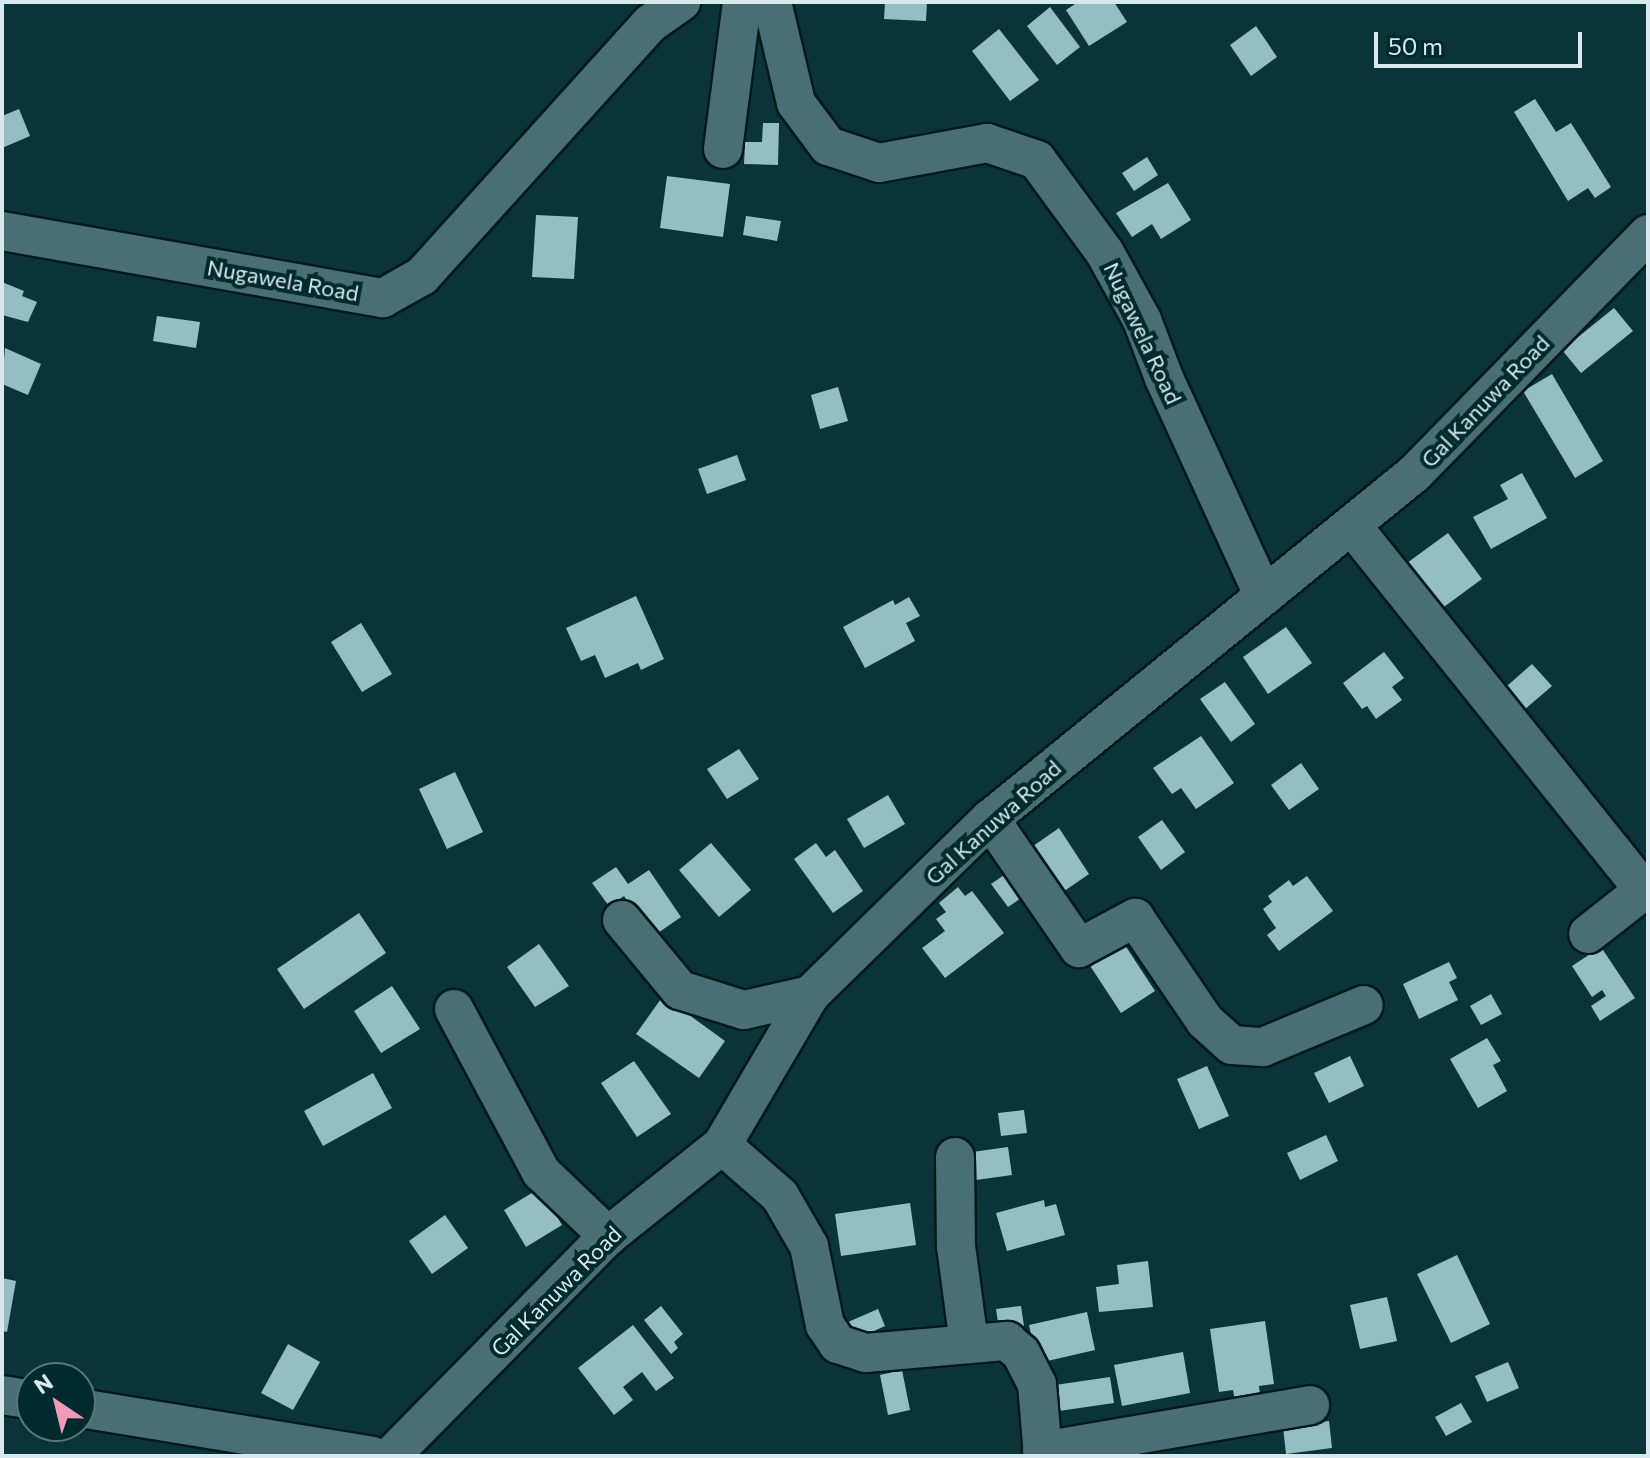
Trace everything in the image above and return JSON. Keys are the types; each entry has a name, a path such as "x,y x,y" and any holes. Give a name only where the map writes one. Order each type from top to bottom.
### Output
{"street":[{"name":"Nugawela Road","path":"2,231 383,298 422,276 640,35 681,2"},
{"path":"723,149 742,2"},
{"name":"Nugawela Road","path":"772,2 796,103 828,146 879,163 987,143 1037,160 1105,253 1142,320 1164,378 1264,596"},
{"name":"Gal Kanuwa Road","path":"391,1456 608,1236 722,1145 810,995 990,819 1415,473 1648,234"},
{"path":"1352,526 1644,890 1588,934"},
{"path":"990,819 1079,948 1135,918 1205,1021 1232,1045 1263,1047 1364,1005"},
{"path":"622,920 680,990 744,1010 810,995"},
{"path":"454,1009 541,1172 608,1236"},
{"path":"722,1145 780,1196 809,1246 825,1325 838,1344 866,1353 1007,1341 1021,1353 1037,1384 1042,1454 1310,1405"},
{"path":"955,1157 956,1246 969,1344"},
{"path":"96,1411 372,1456"}],"building":[{"path":"885,2 927,2 926,21 884,19"},
{"path":"1078,2 1114,2 1127,22 1089,46 1066,10"},
{"path":"1050,7 1080,47 1057,65 1027,26"},
{"path":"1256,26 1277,57 1251,76 1230,45"},
{"path":"999,29 1039,80 1010,101 972,51"},
{"path":"1535,99 1556,132 1571,123 1611,187 1595,198 1588,188 1568,201 1514,112"},
{"path":"19,109 30,136 2,148 2,116"},
{"path":"763,123 779,123 778,165 744,164 745,142 762,142"},
{"path":"1147,157 1158,175 1134,191 1122,173"},
{"path":"667,176 730,184 723,237 660,228"},
{"path":"1168,183 1191,220 1161,239 1152,224 1132,237 1116,213"},
{"path":"536,215 578,217 574,279 532,277"},
{"path":"746,216 781,221 777,241 743,235"},
{"path":"2,282 24,291 22,296 37,302 28,322 2,315"},
{"path":"1614,308 1633,331 1581,373 1562,350"},
{"path":"157,316 200,322 196,348 153,341"},
{"path":"5,348 41,364 28,395 2,384"},
{"path":"1552,374 1603,461 1575,478 1523,391"},
{"path":"838,387 848,421 820,429 811,395"},
{"path":"737,455 746,480 707,494 698,469"},
{"path":"1522,473 1547,518 1491,549 1473,517 1508,499 1500,485"},
{"path":"1448,533 1482,579 1441,609 1407,563"},
{"path":"636,596 664,659 641,670 638,663 605,678 595,655 581,661 566,628"},
{"path":"909,597 920,616 906,623 915,641 865,668 843,627 893,600 895,605"},
{"path":"361,623 392,674 362,692 331,642"},
{"path":"1286,627 1312,663 1268,694 1243,657"},
{"path":"1384,652 1404,678 1392,687 1402,700 1376,719 1367,706 1362,709 1343,683"},
{"path":"1532,664 1552,686 1518,715 1499,693"},
{"path":"1225,682 1255,724 1231,742 1200,699"},
{"path":"1201,736 1234,783 1196,809 1181,788 1172,794 1153,768"},
{"path":"739,749 759,779 727,799 707,769"},
{"path":"1301,763 1319,789 1289,810 1271,785"},
{"path":"455,772 483,832 447,849 419,789"},
{"path":"888,795 905,824 864,848 847,819"},
{"path":"1162,820 1185,852 1161,870 1138,837"},
{"path":"1059,828 1089,874 1057,896 1026,851"},
{"path":"711,843 751,890 719,917 679,870"},
{"path":"816,843 826,857 835,850 863,891 833,913 794,859"},
{"path":"616,867 628,884 649,870 681,917 652,937 624,896 609,906 592,883"},
{"path":"1013,869 1030,892 1008,907 991,884"},
{"path":"1307,876 1333,911 1279,951 1267,935 1276,928 1263,909 1272,902 1268,896 1289,880 1293,886"},
{"path":"958,887 965,896 972,891 1004,933 945,978 922,948 945,931 936,919 946,912 939,903"},
{"path":"359,913 386,953 304,1009 277,969"},
{"path":"1117,933 1155,991 1121,1013 1083,955"},
{"path":"539,944 569,986 535,1007 507,967"},
{"path":"1601,947 1635,998 1600,1021 1591,1006 1606,996 1602,990 1592,997 1572,966"},
{"path":"1449,962 1457,978 1449,982 1458,1000 1419,1019 1403,984"},
{"path":"392,986 420,1029 381,1053 354,1011"},
{"path":"1491,994 1502,1014 1481,1025 1470,1006"},
{"path":"663,996 725,1041 699,1078 636,1034"},
{"path":"1487,1038 1501,1061 1493,1065 1507,1091 1478,1108 1450,1059"},
{"path":"1350,1056 1364,1086 1329,1103 1314,1073"},
{"path":"634,1061 671,1114 637,1137 601,1083"},
{"path":"1207,1066 1229,1116 1199,1129 1177,1079"},
{"path":"373,1073 392,1108 323,1146 304,1111"},
{"path":"1024,1110 1027,1133 1001,1136 998,1113"},
{"path":"1326,1135 1338,1161 1300,1180 1287,1153"},
{"path":"1008,1147 1012,1175 969,1181 965,1153"},
{"path":"540,1188 562,1225 526,1247 504,1210"},
{"path":"1044,1200 1045,1207 1056,1204 1065,1235 1007,1251 996,1213"},
{"path":"910,1203 916,1245 841,1256 835,1214"},
{"path":"445,1215 468,1248 432,1274 409,1241"},
{"path":"1457,1255 1490,1324 1451,1343 1417,1274"},
{"path":"1148,1261 1153,1307 1099,1312 1096,1287 1119,1284 1117,1265"},
{"path":"2,1278 16,1281 7,1332 2,1331"},
{"path":"1387,1297 1397,1341 1360,1349 1350,1305"},
{"path":"661,1306 683,1334 674,1342 678,1348 671,1354 644,1320"},
{"path":"1021,1306 1024,1326 999,1329 996,1309"},
{"path":"878,1309 885,1326 856,1339 848,1322"},
{"path":"1087,1312 1095,1350 1043,1362 1040,1347 1034,1348 1029,1325"},
{"path":"1265,1321 1274,1384 1259,1386 1261,1402 1236,1406 1233,1390 1219,1392 1210,1329"},
{"path":"633,1325 674,1378 656,1391 642,1372 623,1387 633,1400 614,1415 578,1368"},
{"path":"288,1344 320,1362 293,1410 261,1393"},
{"path":"1183,1352 1190,1393 1122,1406 1114,1365"},
{"path":"1508,1362 1519,1388 1487,1402 1475,1376"},
{"path":"902,1370 910,1410 888,1415 880,1375"},
{"path":"1110,1377 1114,1403 1059,1411 1055,1385"},
{"path":"1461,1403 1472,1422 1446,1436 1435,1417"},
{"path":"1329,1421 1332,1448 1286,1454 1283,1427"}]}
